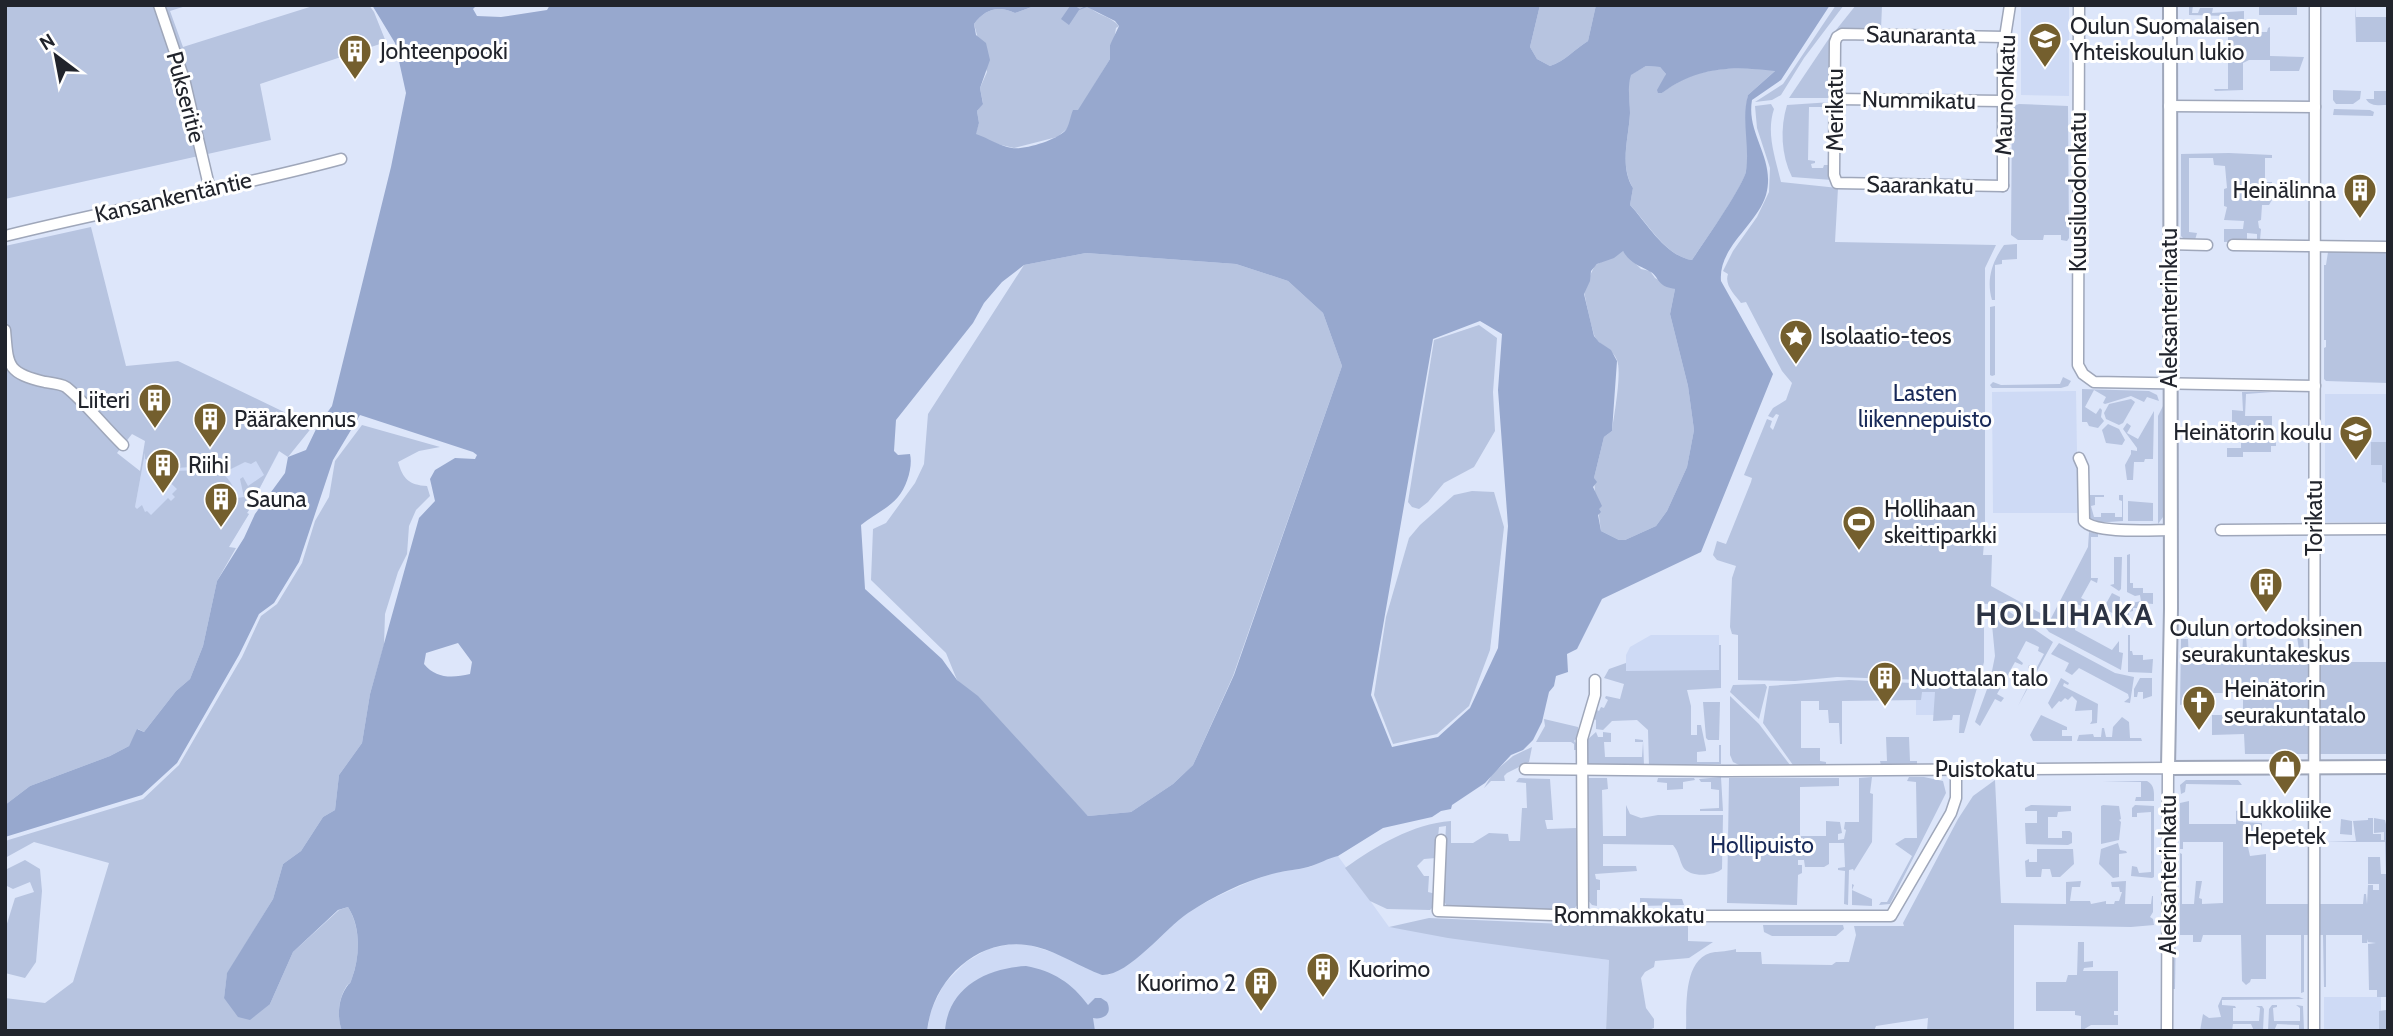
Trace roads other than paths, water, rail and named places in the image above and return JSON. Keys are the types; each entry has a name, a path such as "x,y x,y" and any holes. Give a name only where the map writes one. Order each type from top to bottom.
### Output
{"main road":[{"name":"Aleksanterinkatu","path":"2168,768 2171,530 2169,5"},
{"name":"Puistokatu","path":"2168,768 2388,767"}],"street":[{"name":"Pukseritie","path":"159,5 184,79 210,190"},
{"name":"Maunonkatu","path":"2006,190 2003,101 2005,37 2010,5"},
{"name":"Kuusiluodonkatu","path":"2079,5 2078,365 2085,377 2094,382 2169,383"},
{"name":"Torikatu","path":"2314,1031 2315,5"},
{"name":"Saunaranta","path":"1837,37 1842,34 2005,37"},
{"name":"Merikatu","path":"1837,37 1834,175 1837,183"},
{"name":"Nummikatu","path":"1835,99 2003,101"},
{"path":"2169,106 2315,107"},
{"name":"Kansankentäntie","path":"5,236 341,159"},
{"name":"Saarankatu","path":"1837,183 2006,190"},
{"path":"2168,244 2207,245"},
{"path":"2233,245 2388,247"},
{"path":"5,330 8,363 15,370 36,380 64,386 123,445"},
{"path":"2169,383 2315,386"},
{"path":"2078,458 2083,467 2084,522 2088,526 2103,529 2171,530"},
{"path":"2221,530 2388,529"},
{"path":"1583,916 1582,739 1595,695 1595,680"},
{"name":"Puistokatu","path":"1525,769 2168,768"},
{"name":"Aleksanterinkatu","path":"2168,768 2168,1031"},
{"name":"Rommakkokatu","path":"1441,840 1438,911 1583,916 1891,916 1951,813 1956,799 1956,769"}],"place":[{"name":"Oulun Suomalaisen Yhteiskoulun lukio","path":"2045,69"},
{"name":"Johteenpooki","path":"355,81"},
{"name":"Heinälinna","path":"2360,220"},
{"name":"Isolaatio-teos","path":"1796,366"},
{"name":"Liiteri","path":"155,430"},
{"name":"Päärakennus","path":"210,449"},
{"name":"Heinätorin koulu","path":"2356,462"},
{"name":"Riihi","path":"163,495"},
{"name":"Sauna","path":"221,529"},
{"name":"Hollihaan skeittiparkki","path":"1859,552"},
{"name":"Oulun ortodoksinen seurakuntakeskus","path":"2266,614"},
{"name":"Nuottalan talo","path":"1885,708"},
{"name":"Heinätorin seurakuntatalo","path":"2199,732"},
{"name":"Lukkoliike Hepetek","path":"2285,796"},
{"name":"Kuorimo","path":"1323,999"},
{"name":"Kuorimo 2","path":"1261,1013"}],"district":[{"name":"HOLLIHAKA","path":"2065,615"}],"park label":[{"name":"Lasten liikennepuisto","path":"1925,406"},
{"name":"Hollipuisto","path":"1762,845"}]}
